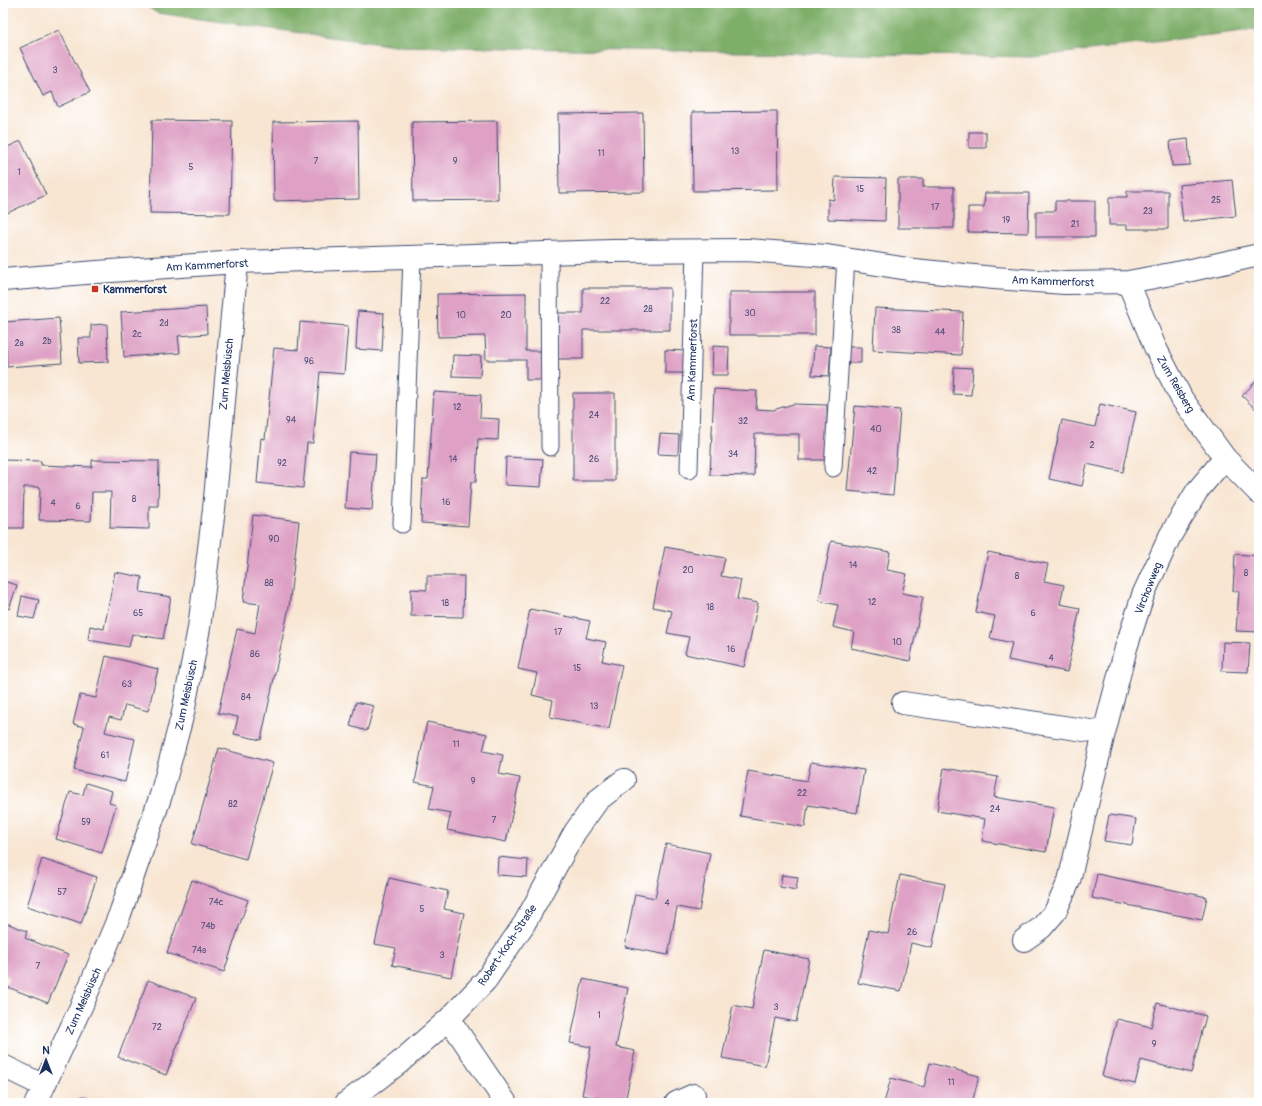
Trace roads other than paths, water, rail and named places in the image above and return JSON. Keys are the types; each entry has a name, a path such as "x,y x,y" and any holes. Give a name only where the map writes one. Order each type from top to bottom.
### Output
{"street":[{"name":"Am Kammerforst","path":"3,280 236,262 549,253 747,250 827,256 914,270 994,278 1065,283 1128,282 1259,255"},
{"name":"Zum Meisbüsch","path":"40,1095 85,998 120,914 161,795 184,713 199,628 214,509 236,262"},
{"name":"Zum Reisberg","path":"1128,282 1155,347 1182,399 1225,458 1259,493"},
{"name":"Virchowweg","path":"1024,940 1041,928 1055,912 1068,881 1126,648 1143,595 1170,536 1197,491 1225,458"},
{"path":"903,703 1104,733"},
{"name":"Robert-Koch-Straße","path":"346,1103 399,1063 449,1019 486,980 524,924 574,832 598,800 624,780"},
{"path":"449,1019 506,1103"},
{"path":"3,1066 40,1095"}],"lane":[{"name":"Am Kammerforst","path":"689,470 695,250"},
{"path":"549,253 550,447"},
{"path":"402,524 412,257"},
{"path":"833,468 846,259"}],"place":[{"name":"Kammerforst","path":"95,289"}]}
